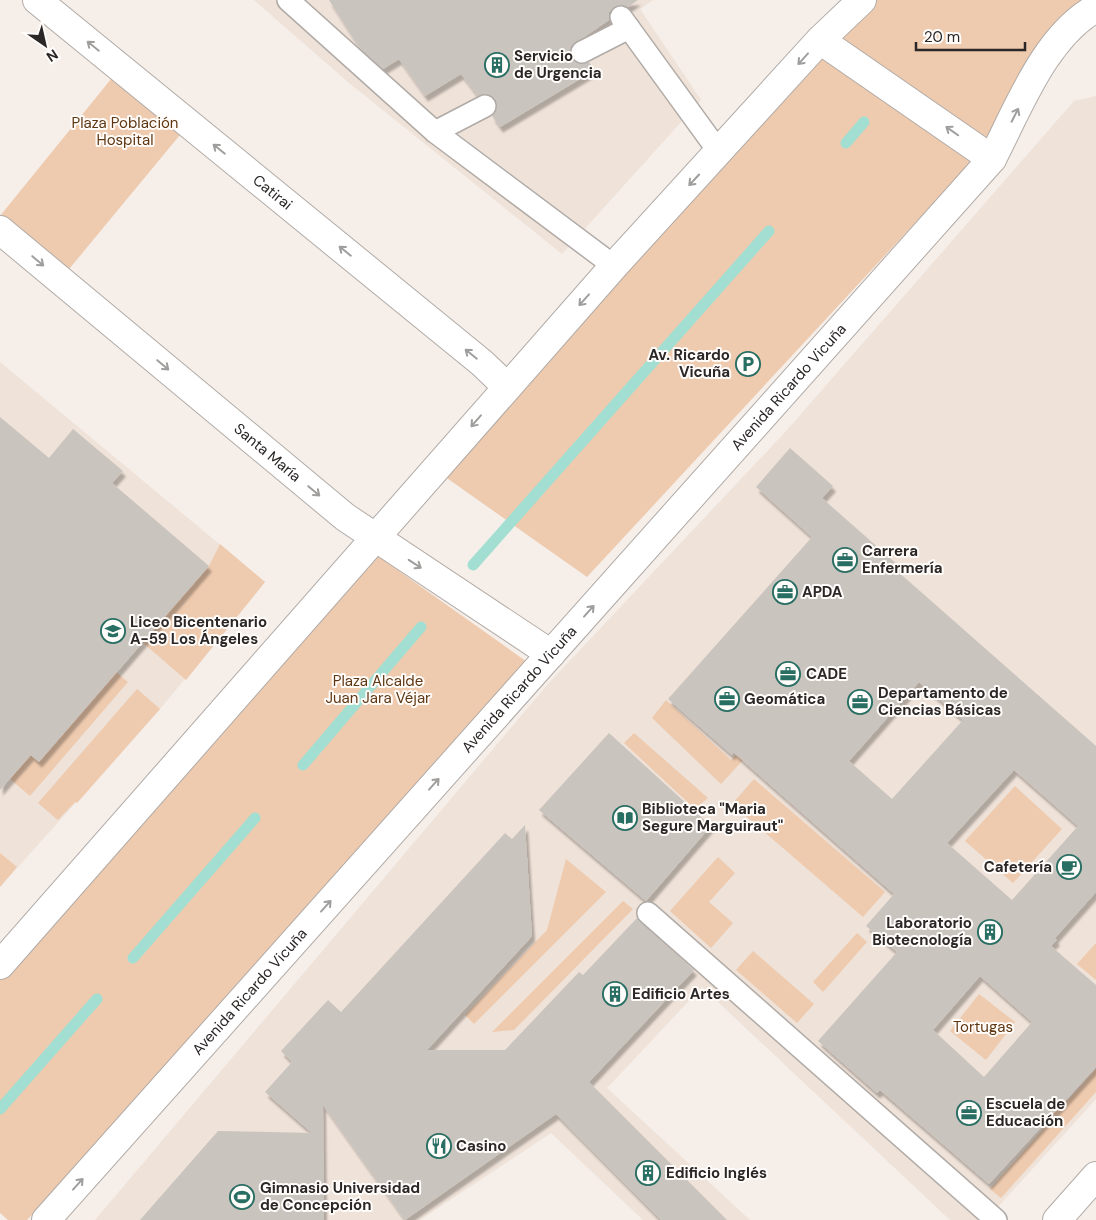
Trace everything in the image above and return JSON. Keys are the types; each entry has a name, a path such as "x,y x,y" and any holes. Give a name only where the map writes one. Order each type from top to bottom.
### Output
{"main road":[{"name":"Catirai","path":"37,0 482,363 507,387"},
{"path":"0,965 614,266 820,40 860,1"},
{"name":"Avenida Ricardo Vicuña","path":"46,1220 992,159 1045,57 1066,33 1096,8"},
{"path":"820,40 992,159"},
{"name":"Santa María","path":"0,230 345,517 551,654"},
{"path":"1057,1220 1093,1186"}],"lane":[{"path":"288,0 435,132 614,266"},
{"path":"582,52 625,23 719,152"},
{"path":"435,132 485,106"},
{"path":"648,913 996,1220"}],"shaded area":[{"path":"254,0 653,0 640,9 701,100 562,254 348,82"},
{"path":"1096,96 1096,1099 986,1220 950,1220 702,987 607,1088 750,1220 643,1220 551,1133 420,1220 95,1220 548,684 788,429 1074,101"},
{"name":"Liceo Bicentenario A-59 Los Ángeles","path":"0,362 265,582 160,709 0,887"}],"green space":[{"path":"876,0 1096,0 990,142 587,577 444,476 838,37"},
{"name":"Plaza Población Hospital","path":"120,68 189,124 60,280 0,230 0,216"},
{"path":"220,544 265,582 186,680 142,642 209,566"},
{"name":"Plaza Alcalde Juan Jara Véjar","path":"372,552 530,664 27,1220 8,1220 0,1213 0,972"},
{"path":"116,672 128,682 30,796 10,779 30,755 38,761"},
{"path":"137,689 160,709 77,803 75,802 58,820 38,803"},
{"path":"666,700 731,760 780,707 786,714 721,784 652,718"},
{"path":"634,733 708,798 695,809 624,743"},
{"path":"754,779 885,892 863,917 732,804"},
{"path":"1015,786 1062,829 1013,883 965,841"},
{"path":"0,853 17,867 0,887"},
{"path":"718,857 735,873 709,902 733,923 711,948 670,911"},
{"path":"566,859 606,892 474,1024 465,1015 547,930"},
{"path":"623,901 633,909 514,1030 492,1032"},
{"path":"857,933 867,942 823,992 813,982"},
{"path":"1096,943 1096,980 1077,964"},
{"path":"753,951 814,1004 797,1023 736,970"},
{"name":"Tortugas","path":"979,994 1015,1022 986,1060 950,1031"},
{"path":"1026,1065 1067,1101 1096,1069 1096,1092 1001,1198 990,1189 1045,1127 1004,1090"}],"building":[{"name":"Servicio de Urgencia","path":"329,0 638,0 628,7 620,5 614,7 609,12 609,20 571,46 570,52 575,62 582,64 589,62 595,70 500,127 492,116 497,107 496,100 486,94 478,96 461,74 425,96 399,59 383,69 359,47"},
{"name":"Liceo Bicentenario A-59 Los Ángeles","path":"0,417 49,458 73,429 123,471 112,483 209,566 39,762 31,755 0,790"},
{"path":"790,448 833,486 822,498 899,566 896,570 1096,746 1096,892 1055,938 1057,940 1051,946 1096,985 1096,1067 989,1184 880,1090 877,1093 818,1041 897,952 866,926 894,894 733,752 732,755 668,699 812,537 756,487","holes":["919,682 963,720 892,799 849,761","1014,770 1078,826 1012,900 947,843","980,976 1032,1022 984,1077 933,1030"]},
{"name":"Biblioteca \"Maria Segure Marguiraut\"","path":"609,733 711,826 646,901 539,810"},
{"path":"525,825 532,936 427,1050 505,1050 579,972 583,975 637,918 694,970 589,1082 727,1220 661,1220 556,1114 405,1220 323,1105 324,1220 140,1220 218,1131 312,1133 265,1092 292,1062 281,1051 328,1000 341,1012 505,833 512,839"}],"waterway":[{"path":"846,143 864,122"},
{"path":"473,565 769,231"},
{"path":"303,765 421,627"},
{"path":"133,958 255,818"},
{"path":"0,1109 97,999"}],"place":[{"name":"Servicio de Urgencia","path":"497,65"},
{"name":"Av. Ricardo Vicuña","path":"748,364"},
{"name":"Carrera Enfermería","path":"845,560"},
{"name":"APDA","path":"785,592"},
{"name":"Liceo Bicentenario A-59 Los Ángeles","path":"113,631"},
{"name":"CADE","path":"788,674"},
{"name":"Geomática","path":"727,699"},
{"name":"Departamento de Ciencias Básicas","path":"860,702"},
{"name":"Biblioteca \"Maria Segure Marguiraut\"","path":"625,818"},
{"name":"Cafetería","path":"1069,867"},
{"name":"Laboratorio Biotecnología","path":"990,932"},
{"name":"Edificio Artes","path":"615,994"},
{"name":"Escuela de Educación","path":"969,1113"},
{"name":"Casino","path":"439,1146"},
{"name":"Edificio Inglés","path":"648,1173"},
{"name":"Gimnasio Universidad de Concepción","path":"242,1197"}]}
